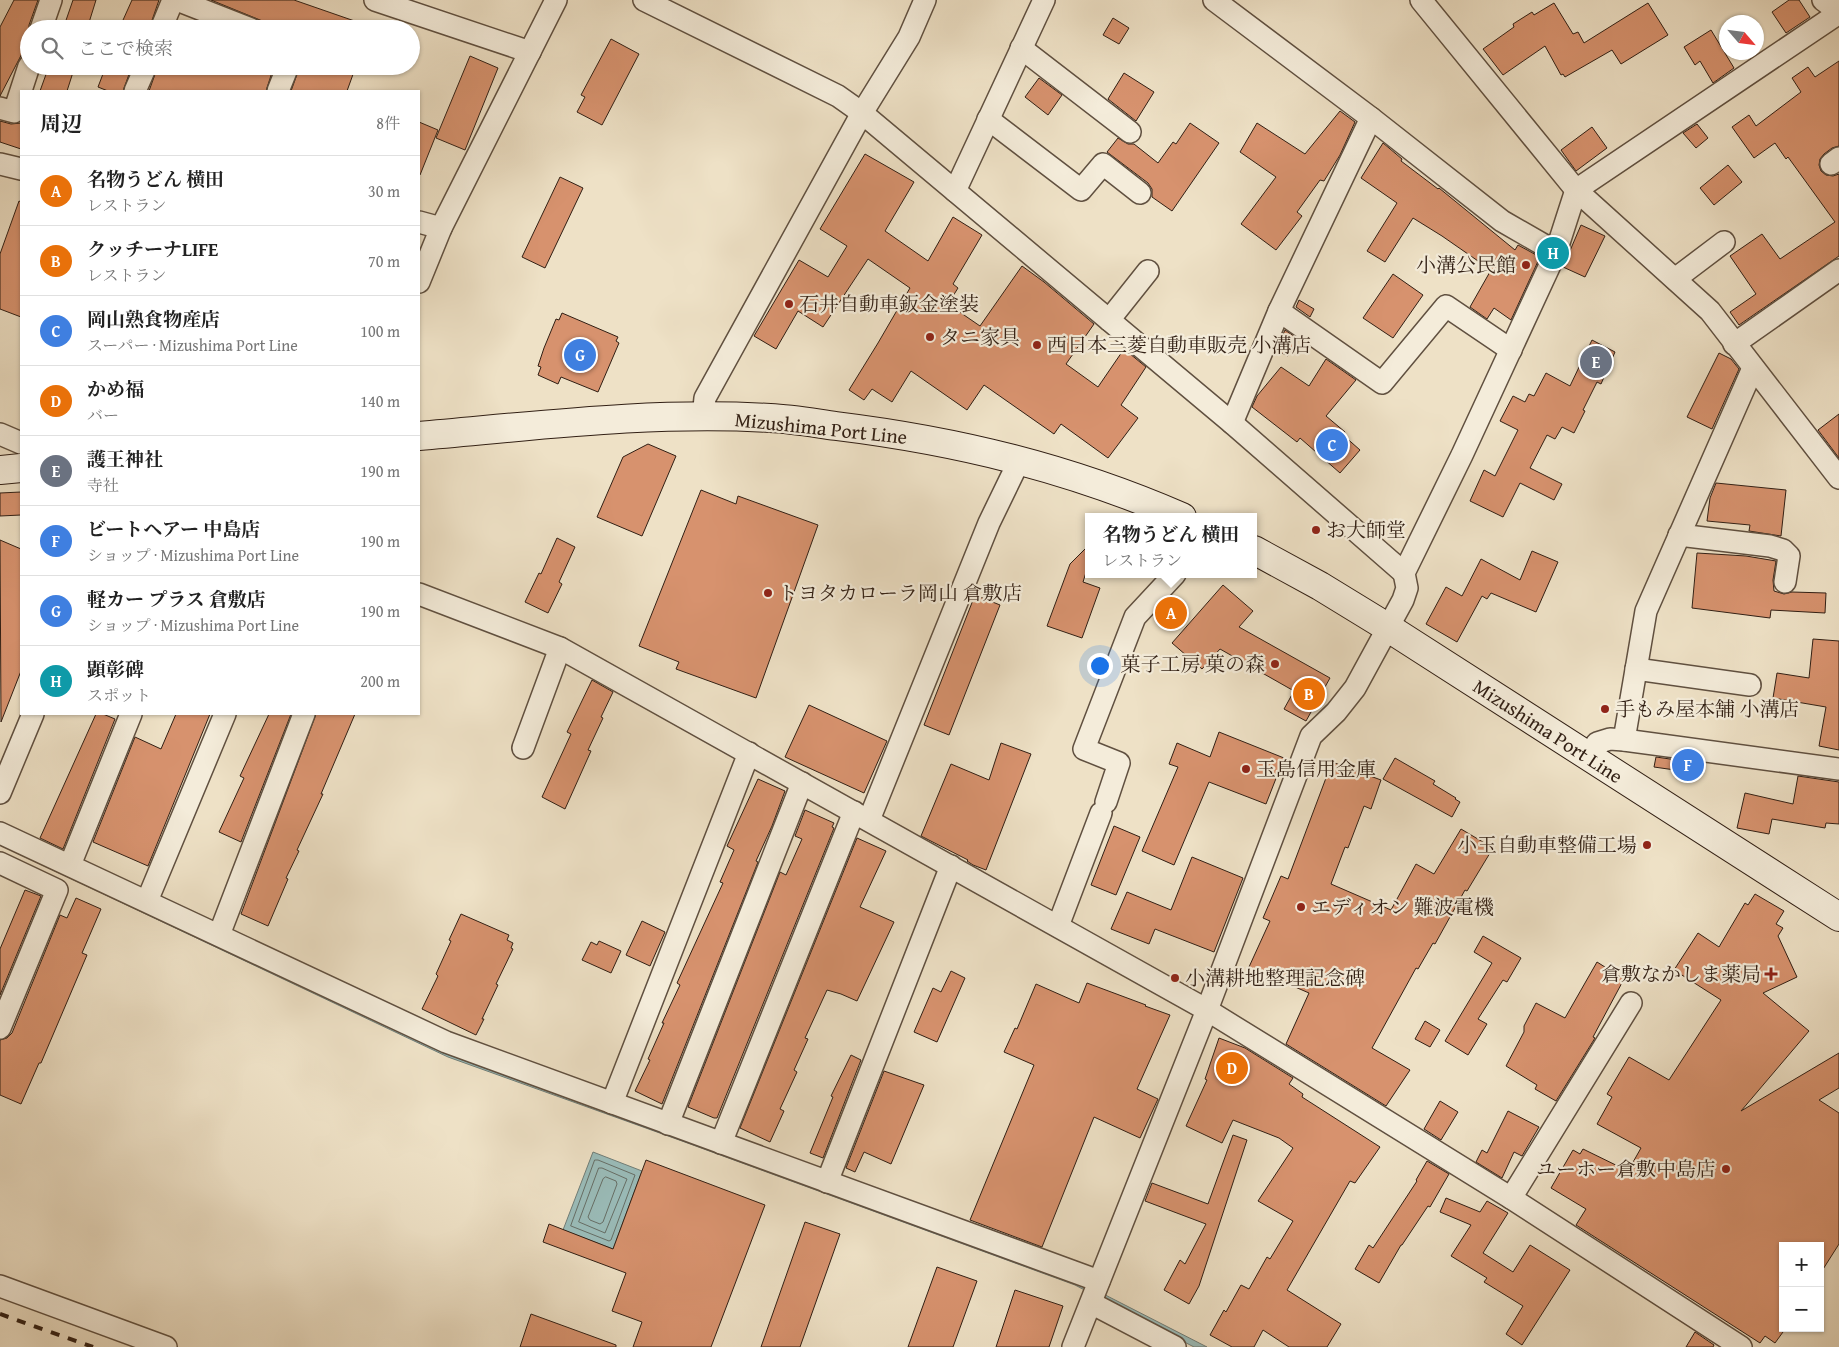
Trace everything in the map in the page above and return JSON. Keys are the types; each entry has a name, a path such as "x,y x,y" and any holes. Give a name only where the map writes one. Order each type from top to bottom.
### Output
{"main road":[{"name":"Mizushima Port Line","path":"420,436 623,418 703,416 770,418 864,429 961,445 1020,459 1095,483 1172,513"},
{"path":"0,470 20,468"},
{"name":"Mizushima Port Line","path":"1257,552 1320,586 1387,627 1839,917"}],"street":[{"path":"44,20 51,0"},
{"path":"165,20 173,0"},
{"path":"177,0 228,20"},
{"path":"375,0 530,52"},
{"path":"420,280 441,228 556,0"},
{"path":"644,0 838,96 862,112 1232,423 1404,573"},
{"path":"703,416 705,398 862,112 910,37 925,0"},
{"path":"955,191 1044,0"},
{"path":"1214,0 1371,118 1502,220 1556,252"},
{"path":"1421,0 1576,190 1710,311 1839,478"},
{"path":"1073,1347 1207,1010 1311,736 1336,712 1355,688 1403,600 1406,588 1404,573 1439,503 1556,252 1576,190 1839,12 1823,0"},
{"path":"1021,48 1130,132"},
{"path":"21,90 26,75"},
{"path":"135,90 142,75"},
{"path":"278,90 284,75"},
{"path":"0,108 14,112 20,94"},
{"path":"1232,423 1279,311 1371,118"},
{"path":"988,119 1081,190 1102,164 1140,192"},
{"path":"0,164 20,169"},
{"path":"420,222 441,228"},
{"path":"1675,279 1724,242"},
{"path":"1109,320 1148,270"},
{"path":"1734,344 1839,270"},
{"path":"1279,311 1382,382 1446,306 1511,350"},
{"path":"1624,740 1646,611 1754,368"},
{"path":"0,434 20,443"},
{"path":"721,1143 989,523 1020,459"},
{"path":"1680,536 1770,546 1783,550 1789,556 1785,582"},
{"path":"1058,926 1104,808 1119,763 1084,749 1135,617 1171,578"},
{"path":"420,594 560,648 1207,1010 1511,1198 1741,1347"},
{"path":"523,748 560,648"},
{"path":"1636,669 1750,685"},
{"path":"0,792 33,715"},
{"path":"70,865 131,715"},
{"path":"147,901 225,715"},
{"path":"219,935 304,715"},
{"path":"1588,757 1597,743 1610,739 1839,769"},
{"path":"612,1103 749,753"},
{"path":"668,1124 802,782"},
{"path":"0,833 446,1042 827,1182 1094,1292 1175,1347"},
{"path":"0,863 57,890 0,1028"},
{"path":"827,1182 951,866"},
{"path":"1511,1198 1631,1003"},
{"path":"0,1286 166,1347"}],"water":[{"path":"0,839 451,1052 1076,1280 1207,1347 1194,1347 1075,1285 448,1057 0,845"},
{"path":"593,1152 642,1171 613,1249 563,1230"}],"building":[{"path":"14,0 38,0 31,20 20,20 20,57 0,96 0,27"},
{"path":"73,0 96,0 90,20 66,20"},
{"path":"132,0 159,0 152,20 123,20"},
{"path":"211,0 294,0 352,20 260,20"},
{"path":"1789,0 1799,0 1810,17 1786,33 1772,12"},
{"path":"1554,3 1573,34 1578,32 1584,43 1648,3 1668,35 1621,64 1612,50 1565,77 1563,74 1561,75 1545,46 1503,75 1483,49 1514,27 1513,24 1532,12 1534,15"},
{"path":"1113,18 1129,28 1119,44 1103,35"},
{"path":"1711,30 1719,43 1719,60 1729,60 1734,68 1713,83 1700,61 1695,65 1684,47"},
{"path":"611,39 639,54 602,125 577,112 585,97 581,95"},
{"path":"470,56 498,68 465,150 436,138"},
{"path":"1839,61 1839,146 1832,148 1824,154 1820,159 1819,165 1821,171 1826,175 1833,176 1839,174 1839,256 1739,325 1730,312 1756,294 1730,256 1762,234 1780,259 1835,222 1788,157 1786,159 1775,143 1754,158 1732,127 1749,115 1756,126 1801,92 1792,78 1808,67 1815,77"},
{"path":"1124,73 1154,92 1136,121 1108,99"},
{"path":"46,75 72,75 67,90 40,90"},
{"path":"103,75 129,75 123,90 106,90 98,87"},
{"path":"155,75 271,75 266,90 149,90"},
{"path":"297,75 353,75 347,90 291,90"},
{"path":"1039,78 1062,95 1048,115 1025,97"},
{"path":"1340,111 1355,122 1340,155 1324,181 1320,180 1297,212 1302,216 1276,250 1241,224 1276,177 1240,152 1257,123 1305,154"},
{"path":"0,121 11,124 20,123 20,149 0,142"},
{"path":"420,122 438,130 420,175"},
{"path":"1190,123 1219,143 1172,211 1152,197 1152,189 1148,183 1107,152 1118,138 1128,144 1134,144 1158,163 1173,142 1176,144"},
{"path":"1697,124 1708,138 1696,148 1683,133"},
{"path":"1592,127 1607,148 1576,171 1561,150"},
{"path":"1383,143 1402,159 1401,161 1439,188 1515,250 1518,245 1540,257 1511,320 1494,308 1487,319 1470,307 1491,270 1413,218 1385,262 1367,251 1397,203 1361,178"},
{"path":"865,154 914,182 885,231 928,261 953,217 982,235 953,284 958,288 948,304 980,326 1022,266 1094,324 1066,364 1098,387 1124,349 1146,367 1121,405 1138,418 1108,458 1061,424 1054,434 984,385 967,410 911,371 892,402 872,389 864,400 849,390 910,288 868,259 823,327 798,311 776,349 754,336 799,260 828,277 847,246 820,229"},
{"path":"1728,165 1742,182 1714,205 1700,188"},
{"path":"560,177 583,188 545,268 522,257"},
{"path":"19,201 20,317 0,309 0,254"},
{"path":"1581,225 1605,236 1585,277 1563,267"},
{"path":"1393,274 1423,295 1393,338 1363,318"},
{"path":"1299,300 1314,309 1310,317 1296,307"},
{"path":"562,313 618,337 616,341 619,343 598,392 561,377 558,384 538,375 541,367 538,366 544,348 556,319 559,320"},
{"path":"1285,330 1298,339 1288,356 1276,350"},
{"path":"1592,340 1615,352 1601,384 1597,382 1574,433 1562,427 1555,439 1547,435 1530,468 1562,484 1554,500 1520,483 1503,517 1470,501 1484,470 1495,476 1518,430 1500,421 1513,396 1525,402 1529,394 1534,396 1546,373 1570,386"},
{"path":"1719,353 1731,359 1739,369 1712,429 1687,417"},
{"path":"1326,359 1356,380 1326,416 1345,432 1343,435 1360,450 1340,473 1300,438 1297,442 1252,407 1257,396 1281,367 1309,386"},
{"path":"1839,414 1839,458 1818,430"},
{"path":"648,444 676,456 642,536 597,517 623,457"},
{"path":"1716,483 1786,490 1781,536 1749,531 1750,525 1707,521 1710,498"},
{"path":"701,490 736,504 738,496 818,525 756,698 676,669 679,662 639,646"},
{"path":"20,492 20,515 0,516 0,493"},
{"path":"557,538 575,547 559,582 562,584 548,613 525,602 539,573 541,574"},
{"path":"0,540 20,549 20,674 1,722"},
{"path":"1085,549 1085,576 1083,582 1100,588 1082,638 1047,626 1070,564"},
{"path":"1532,551 1558,562 1536,612 1491,593 1487,599 1482,596 1457,642 1426,624 1446,587 1462,596 1481,559 1520,580"},
{"path":"1697,553 1746,556 1776,561 1773,580 1774,591 1784,594 1792,592 1826,593 1825,613 1771,610 1770,618 1692,608"},
{"path":"1223,585 1253,611 1239,627 1330,678 1306,721 1284,709 1294,691 1220,649 1202,669 1172,643"},
{"path":"975,595 1000,605 949,735 924,725"},
{"path":"1813,639 1839,641 1839,750 1819,746 1826,707 1773,698 1777,673 1809,678"},
{"path":"592,680 613,692 588,750 591,751 565,809 542,797 571,734 567,732"},
{"path":"809,705 887,741 864,793 785,757"},
{"path":"96,715 105,715 115,719 63,849 40,838"},
{"path":"176,715 210,715 148,866 93,842 135,737 161,749"},
{"path":"269,715 291,715 241,842 219,832 244,778 240,776"},
{"path":"316,715 355,715 321,794 323,794 297,850 299,851 286,878 288,879 268,926 241,914"},
{"path":"1219,732 1284,758 1266,804 1209,782 1174,865 1142,851 1178,767 1169,764 1177,743 1210,757"},
{"path":"1001,743 1031,754 986,870 973,865 968,860 921,836 951,764 989,780"},
{"path":"1656,757 1705,764 1703,774 1654,767"},
{"path":"1395,758 1435,781 1433,784 1460,802 1452,817 1383,779"},
{"path":"1332,762 1381,780 1371,809 1364,806 1348,848 1345,847 1331,884 1391,910 1416,864 1434,874 1461,829 1493,848 1467,891 1465,890 1435,944 1433,943 1418,969 1416,968 1372,1048 1410,1070 1386,1106 1286,1044 1309,993 1249,967 1270,921 1263,918 1281,876 1288,879"},
{"path":"1798,776 1839,782 1839,824 1826,823 1825,828 1772,819 1769,834 1737,828 1745,793 1793,804"},
{"path":"758,779 785,791 662,1104 635,1091 650,1060 648,1059 664,1023 662,1023 680,985 677,983 723,883 720,882 734,850 727,846"},
{"path":"805,810 834,823 832,827 834,828 717,1118 714,1118 688,1107 780,872 786,875 802,839 795,836"},
{"path":"1114,826 1140,837 1116,895 1091,885"},
{"path":"857,838 886,851 860,907 894,922 857,1001 827,990 805,1038 808,1039 794,1070 797,1072 780,1109 784,1111 770,1142 740,1128"},
{"path":"1192,857 1243,878 1214,952 1155,929 1149,944 1111,929 1127,892 1171,910"},
{"path":"25,890 41,896 0,995 0,949"},
{"name":"ユーホー倉敷中島店","path":"1755,894 1784,911 1776,924 1783,928 1778,936 1797,977 1763,993 1809,1031 1741,1111 1839,1053 1839,1088 1819,1100 1839,1113 1839,1244 1824,1268 1824,1242 1779,1242 1779,1332 1783,1332 1775,1343 1765,1336 1760,1343 1576,1225 1586,1209 1551,1188 1573,1150 1580,1154 1583,1149 1628,1171 1641,1148 1597,1124 1612,1097 1607,1094 1629,1057 1669,1080 1721,1000 1674,970 1698,933 1719,947 1745,903 1748,905"},
{"path":"76,898 101,909 82,953 87,955 41,1063 39,1063 21,1104 0,1095 0,1040 7,1038 12,1033 60,915 67,918"},
{"path":"461,914 509,935 507,940 513,943 511,948 513,949 496,984 498,985 476,1035 422,1009 438,976 436,974"},
{"path":"642,921 665,932 650,966 626,955"},
{"path":"1483,936 1521,958 1507,982 1503,980 1478,1019 1487,1024 1468,1055 1445,1041 1492,963 1474,952"},
{"path":"599,941 621,951 611,973 582,960 591,942 597,945"},
{"path":"1597,962 1624,979 1593,1037 1595,1038 1556,1101 1535,1089 1537,1085 1506,1066 1524,1032 1524,1026 1536,1003 1565,1018"},
{"path":"951,971 965,978 937,1042 914,1032 933,988 941,992"},
{"path":"1087,983 1170,1015 1137,1089 1158,1099 1140,1138 1094,1117 1042,1247 970,1220 1034,1065 1004,1052 1015,1028 1017,1029 1036,984 1079,1003"},
{"path":"1425,1021 1440,1030 1430,1047 1415,1039"},
{"path":"1219,1038 1245,1048 1293,1078 1289,1084 1303,1094 1302,1097 1380,1147 1355,1183 1350,1181 1287,1290 1341,1324 1327,1347 1289,1347 1263,1330 1254,1347 1232,1347 1210,1335 1241,1285 1249,1289 1267,1257 1270,1259 1293,1221 1258,1201 1293,1148 1279,1138 1233,1120 1222,1143 1186,1126 1207,1080 1205,1079"},
{"path":"851,1055 861,1060 823,1158 810,1153 833,1097 831,1096"},
{"path":"884,1071 924,1085 891,1164 864,1152 855,1172 846,1168"},
{"path":"1440,1101 1458,1112 1441,1140 1424,1129"},
{"path":"1508,1111 1539,1127 1522,1156 1514,1152 1502,1178 1476,1162 1482,1150 1487,1153"},
{"path":"1233,1135 1247,1140 1199,1286 1189,1304 1164,1290 1180,1260 1185,1264 1206,1224 1145,1201 1152,1183 1208,1204"},
{"path":"646,1160 765,1205 711,1347 633,1347 642,1322 612,1311 626,1273 543,1242 549,1224 613,1249"},
{"path":"1427,1161 1449,1174 1430,1207 1428,1206 1401,1245 1379,1283 1355,1269 1369,1245 1373,1248 1417,1181"},
{"path":"1446,1198 1480,1212 1487,1201 1508,1213 1483,1253 1513,1272 1530,1245 1570,1270 1522,1345 1506,1334 1523,1306 1484,1282 1487,1278 1451,1256 1471,1225 1440,1212"},
{"path":"805,1222 840,1234 800,1347 761,1347"},
{"path":"937,1267 977,1281 953,1347 908,1347"},
{"path":"1015,1290 1063,1306 1049,1347 996,1347"},
{"path":"531,1314 616,1345 616,1347 520,1347"},
{"path":"1695,1332 1714,1345 1713,1347 1686,1347"}],"railway":[{"path":"0,1314 93,1347"}],"place":[{"name":"顕彰碑","path":"1553,253"},
{"name":"小溝公民館","path":"1526,265"},
{"name":"石井自動車鈑金塗装","path":"789,304"},
{"name":"タニ家具","path":"930,337"},
{"name":"西日本三菱自動車販売 小溝店","path":"1037,345"},
{"name":"軽カー プラス 倉敷店","path":"580,355"},
{"name":"護王神社","path":"1596,362"},
{"name":"岡山熟食物産店","path":"1332,445"},
{"name":"お大師堂","path":"1316,530"},
{"name":"トヨタカローラ岡山 倉敷店","path":"768,593"},
{"name":"名物うどん 横田","path":"1171,613"},
{"name":"菓子工房 菓の森","path":"1275,664"},
{"name":"クッチーナLIFE","path":"1309,694"},
{"name":"手もみ屋本舗 小溝店","path":"1605,709"},
{"name":"ビートヘアー 中島店","path":"1688,765"},
{"name":"玉島信用金庫","path":"1246,769"},
{"name":"小玉自動車整備工場","path":"1647,845"},
{"name":"エディオン 難波電機","path":"1301,907"},
{"name":"倉敷なかしま薬局","path":"1771,974"},
{"name":"小溝耕地整理記念碑","path":"1175,978"},
{"name":"かめ福","path":"1232,1068"},
{"name":"ユーホー倉敷中島店","path":"1726,1169"}]}
